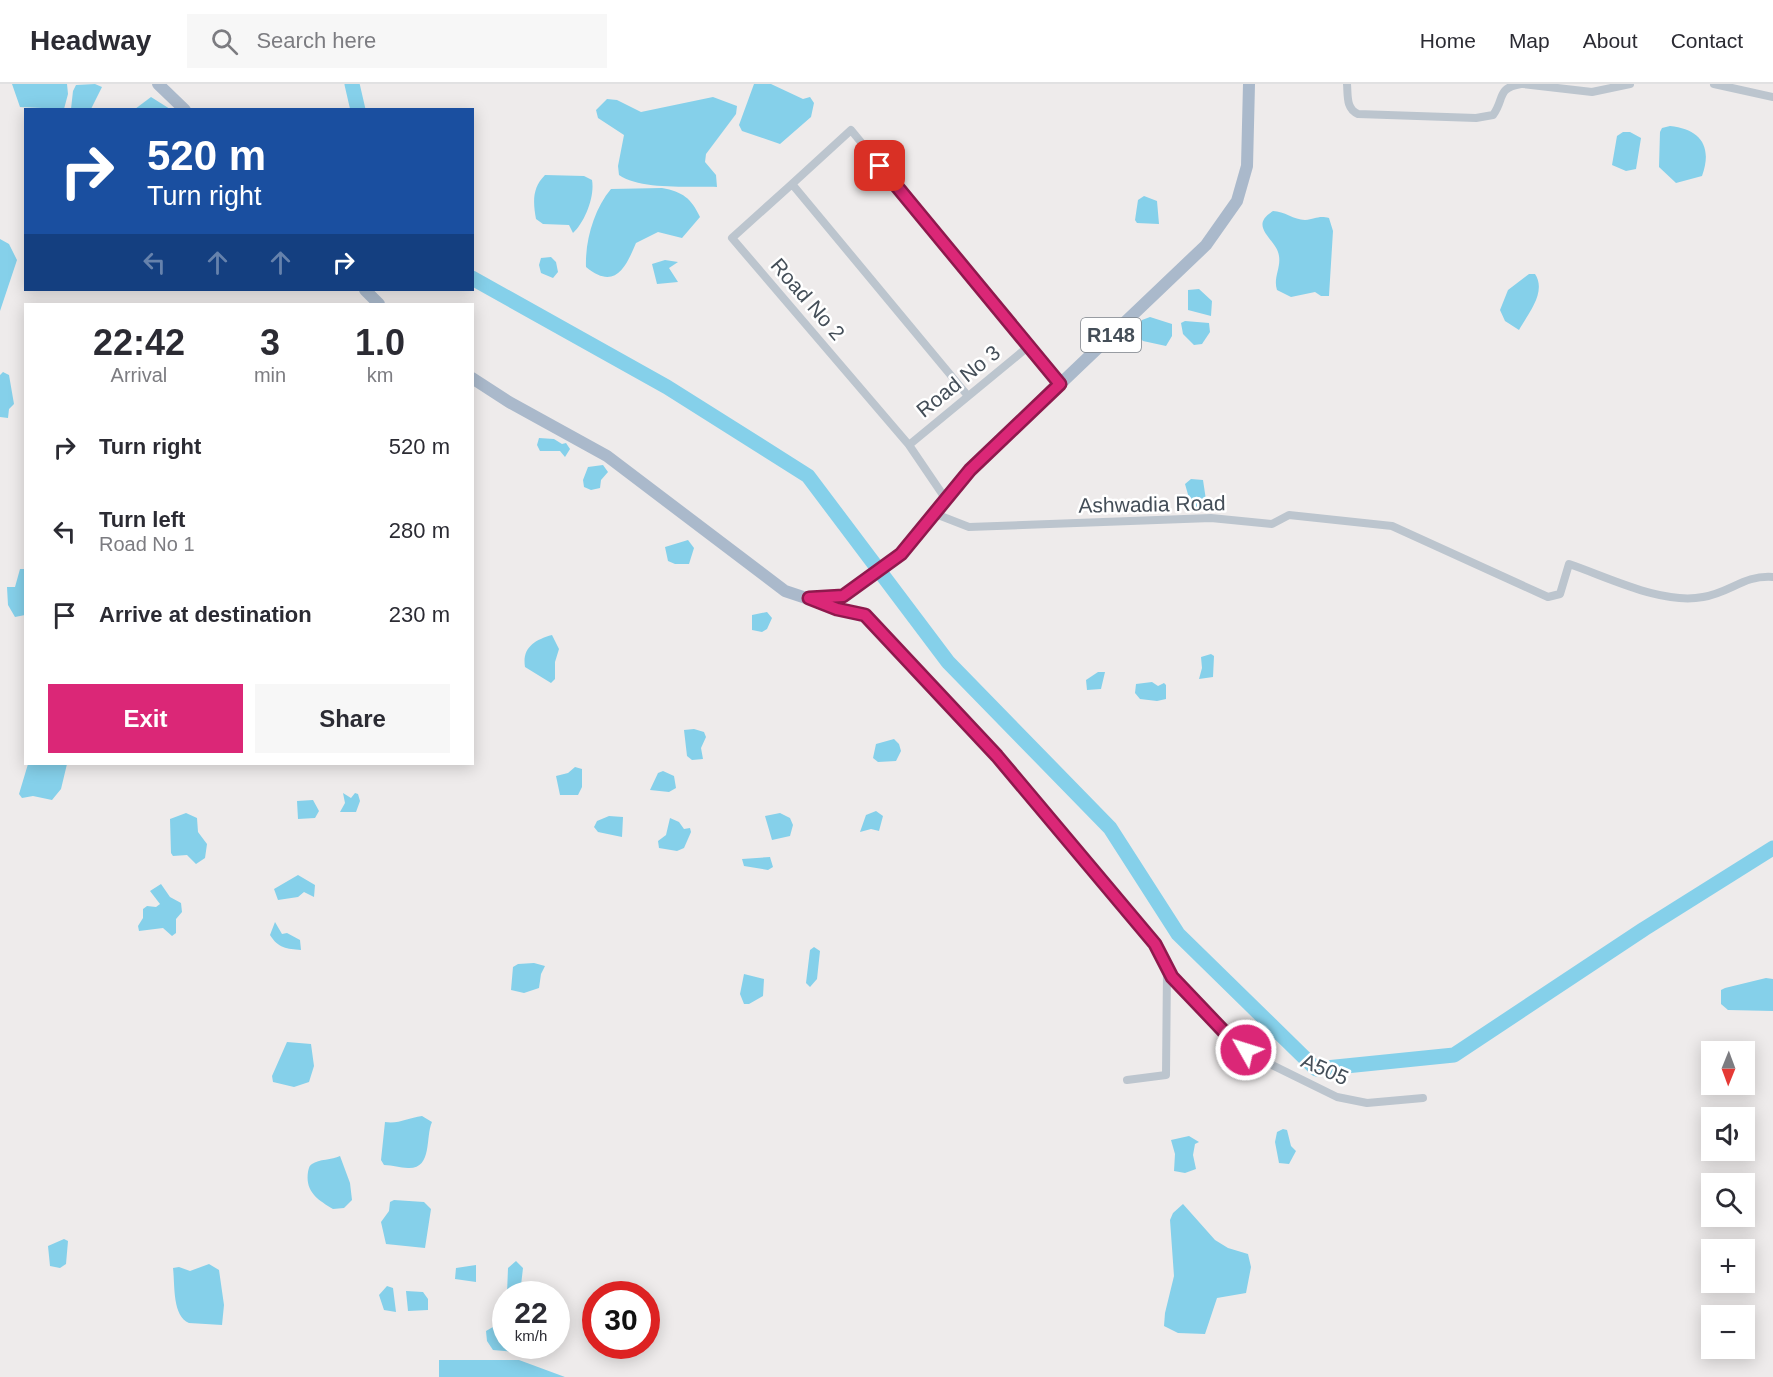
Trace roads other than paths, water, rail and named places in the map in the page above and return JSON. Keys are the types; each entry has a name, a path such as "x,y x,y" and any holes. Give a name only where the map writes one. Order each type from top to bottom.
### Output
{"main road":[{"path":"158,84 182,108"},
{"name":"R148","path":"474,379 509,402 607,456 785,591 809,598 843,596 901,554 970,470 1206,245 1237,201 1247,166 1249,84"},
{"path":"366,291 379,303"}],"street":[{"path":"1347,84 1349,105 1352,111 1358,114 1476,118 1493,115 1503,92 1509,86 1522,84 1592,92 1630,84"},
{"path":"1714,84 1773,97"},
{"path":"968,396 792,184 851,130 1060,384"},
{"name":"Road No 2","path":"792,184 732,238 909,445"},
{"name":"Road No 3","path":"909,445 1029,346"},
{"path":"909,445 945,498"},
{"name":"Ashwadia Road","path":"933,513 969,527 1211,518 1272,524 1289,515 1372,526 1392,526 1548,597 1560,594 1569,564 1677,600 1729,590 1753,576 1773,577"},
{"name":"A505","path":"809,598 837,609 865,615 997,756 1155,944 1172,977 1232,1040 1260,1059 1337,1097 1367,1103 1423,1098"},
{"path":"1127,1080 1166,1075 1167,968"}],"water":[{"path":"12,84 67,84 68,94 64,108 20,107"},
{"path":"95,84 102,87 92,108 71,108 76,85"},
{"path":"754,84 771,84 803,99 810,97 814,103 811,117 780,144 742,131 739,125"},
{"path":"151,97 168,108 136,108"},
{"path":"713,97 737,106 736,114 706,154 705,162 716,175 717,187 652,185 628,180 619,175 618,166 624,135 598,118 596,110 607,99 617,100 641,112"},
{"path":"1670,126 1689,131 1701,141 1706,156 1702,176 1676,183 1659,167 1660,132 1662,128"},
{"path":"1623,132 1630,132 1641,138 1636,169 1626,171 1612,165 1617,136"},
{"path":"545,175 584,176 592,180 592,193 588,208 573,233 569,225 543,224 536,219 534,196"},
{"path":"662,188 685,197 700,217 682,238 658,232 636,243 623,267 612,276 605,277 596,274 586,267 587,247 595,216 611,189"},
{"path":"1144,196 1157,201 1159,224 1137,223 1135,220 1138,200"},
{"path":"1273,211 1301,220 1329,218 1333,231 1329,296 1321,296 1315,292 1291,297 1277,290 1279,256 1263,228 1263,222"},
{"path":"0,239 9,244 17,260 0,311"},
{"path":"551,257 556,262 558,272 553,278 541,273 539,265 541,258"},
{"path":"665,260 678,262 669,268 678,282 657,284 652,264"},
{"path":"1529,274 1535,274 1538,281 1538,295 1519,330 1505,321 1500,310 1508,290"},
{"path":"1199,289 1212,301 1211,316 1188,310 1188,290"},
{"path":"1150,317 1172,324 1172,336 1166,346 1143,341 1135,333 1142,320"},
{"path":"1185,321 1209,323 1210,332 1202,344 1194,345 1183,334 1181,323"},
{"path":"3,372 9,375 14,404 9,409 8,418 0,417 0,375"},
{"path":"539,438 566,443 570,449 565,457 560,451 540,451 537,445"},
{"path":"603,465 608,472 601,480 600,488 591,490 584,487 583,480 588,467"},
{"path":"1191,479 1203,480 1206,500 1200,508 1191,505 1185,484"},
{"path":"688,540 694,548 689,564 675,564 668,561 665,547"},
{"path":"20,569 24,569 24,615 15,617 8,605 7,587 15,587"},
{"path":"767,612 772,618 767,629 762,632 752,630 752,615"},
{"path":"552,635 559,649 555,662 555,679 551,683 525,667 525,655 535,642"},
{"path":"1211,654 1214,656 1213,677 1199,679 1202,668 1201,657"},
{"path":"1098,672 1105,672 1101,689 1087,690 1086,680"},
{"path":"1152,682 1158,686 1164,683 1166,685 1166,699 1157,701 1140,699 1135,693 1136,684"},
{"path":"694,729 704,732 706,737 701,748 703,759 692,760 687,756 684,730"},
{"path":"894,739 901,751 896,761 878,762 873,758 876,744"},
{"path":"28,765 67,765 61,789 52,800 33,796 22,798 19,794"},
{"path":"575,767 582,769 582,787 578,795 560,795 556,776 568,773"},
{"path":"663,771 674,776 676,788 669,792 650,790 658,773"},
{"path":"343,793 351,798 355,793 358,794 360,801 356,812 340,812 345,803"},
{"path":"313,800 319,811 315,818 298,819 297,801"},
{"path":"876,811 883,816 879,831 871,829 860,832 866,815"},
{"path":"186,813 197,818 198,832 207,844 205,858 196,864 187,855 173,856 171,853 170,819"},
{"path":"780,813 790,818 793,825 790,836 772,840 765,816"},
{"path":"609,816 623,817 622,837 598,832 594,827 597,821"},
{"path":"670,818 679,822 684,829 690,828 691,832 684,848 677,851 659,848 658,841 666,835"},
{"path":"770,857 773,867 768,870 744,866 742,859"},
{"path":"298,875 315,885 314,897 304,892 298,897 278,900 274,889"},
{"path":"161,884 170,897 181,903 182,912 176,919 176,933 172,936 163,928 139,931 138,926 143,918 143,909 160,904 150,891"},
{"path":"275,922 282,934 287,933 300,940 301,950 283,947 276,943 270,935"},
{"path":"814,947 820,951 817,979 810,987 806,983 810,950"},
{"path":"534,963 545,966 539,988 524,993 511,990 513,967 518,964"},
{"path":"744,974 764,979 763,996 749,1004 744,1004 740,994"},
{"path":"1766,978 1773,979 1773,1011 1728,1010 1721,1004 1721,990"},
{"path":"287,1042 311,1044 314,1066 309,1082 294,1087 273,1082 272,1076"},
{"path":"422,1116 432,1122 425,1158 416,1167 384,1165 381,1160 385,1122 399,1122"},
{"path":"1287,1130 1291,1146 1296,1151 1289,1164 1279,1163 1275,1142 1277,1132"},
{"path":"1189,1136 1199,1142 1195,1144 1193,1155 1196,1169 1185,1173 1174,1171 1175,1154 1171,1140"},
{"path":"340,1156 350,1183 352,1200 344,1208 333,1209 314,1195 309,1185 308,1172 310,1166 315,1162"},
{"path":"394,1200 424,1202 431,1209 425,1248 386,1244 381,1222 389,1211 390,1202"},
{"path":"1183,1204 1215,1240 1228,1248 1248,1254 1251,1267 1246,1293 1217,1298 1205,1334 1178,1333 1164,1326 1174,1276 1170,1220 1173,1213"},
{"path":"64,1239 68,1241 66,1264 60,1268 50,1266 48,1246"},
{"path":"516,1261 523,1268 522,1281 508,1281 508,1268"},
{"path":"209,1264 219,1270 224,1305 222,1325 189,1323 177,1307 173,1268 179,1267 190,1271"},
{"path":"476,1265 476,1282 455,1279 456,1268"},
{"path":"387,1286 393,1288 396,1312 384,1310 379,1295"},
{"path":"406,1291 423,1292 428,1299 428,1310 408,1311"},
{"path":"492,1328 492,1348 487,1341 486,1331"},
{"path":"439,1360 519,1360 565,1377 439,1377"}],"waterway":[{"path":"352,84 358,108"},
{"path":"474,279 667,387 808,476 948,662 1110,828 1178,934 1316,1069 1454,1055 1644,929 1773,848"}]}
